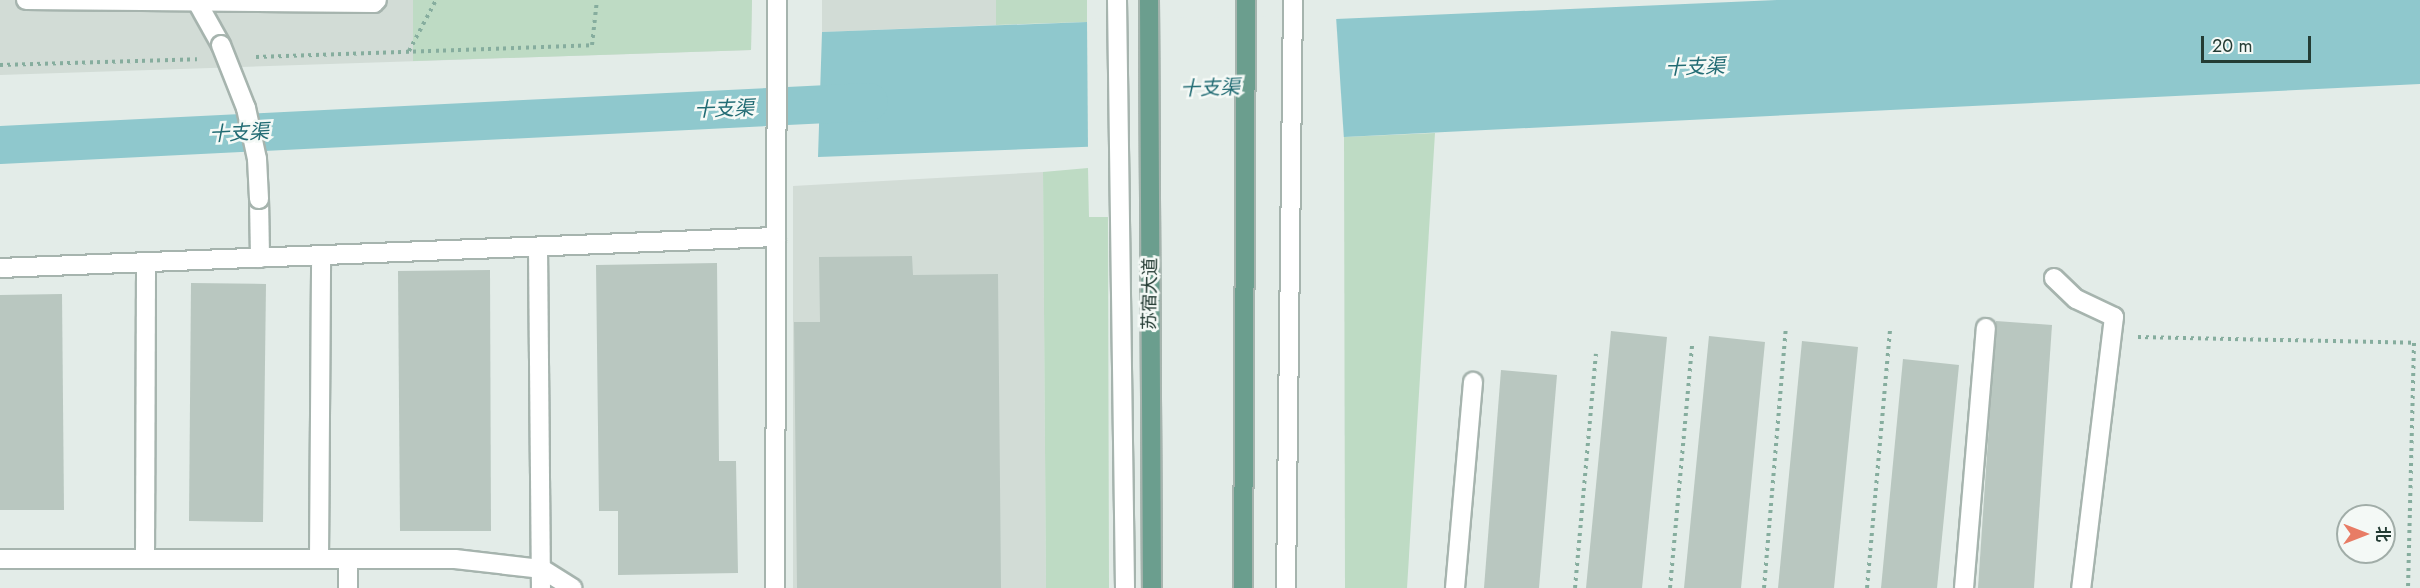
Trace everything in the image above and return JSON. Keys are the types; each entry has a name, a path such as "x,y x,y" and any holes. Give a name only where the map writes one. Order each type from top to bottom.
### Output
{"main road":[{"name":"苏宿大道","path":"1149,0 1152,185 1152,588"},
{"path":"1244,588 1246,0"}],"lane":[{"path":"26,0 374,3 377,0"},
{"path":"775,588 777,0"},
{"path":"1286,588 1293,0"},
{"path":"197,2 221,45 246,108 257,159 260,258"},
{"path":"1117,2 1121,163 1125,588"},
{"path":"0,268 776,237"},
{"path":"538,247 541,588"},
{"path":"320,559 321,256"},
{"path":"145,559 146,263"},
{"path":"2054,278 2076,299 2114,317 2081,588"},
{"path":"1964,588 1986,328"},
{"path":"1455,588 1473,382"},
{"path":"0,559 455,559 542,569 573,588"},
{"path":"348,559 348,588"}],"path":[{"path":"409,51 436,0"},
{"path":"252,57 592,45 597,0"},
{"path":"0,65 204,58"},
{"path":"1764,588 1786,328"},
{"path":"1867,588 1890,330"},
{"path":"2112,337 2414,343 2408,588"},
{"path":"1670,588 1692,345"},
{"path":"1575,588 1596,354"}],"shaded area":[{"path":"0,0 752,0 751,50 0,75"},
{"path":"822,0 996,0 996,25 822,32"},
{"path":"1043,172 1046,588 793,588 793,186"}],"green space":[{"path":"413,0 752,0 751,50 413,61"},
{"path":"996,0 1087,0 1087,22 996,25"},
{"path":"1435,133 1407,588 1345,588 1344,137"},
{"path":"1088,168 1089,217 1108,217 1109,588 1046,588 1043,172"}],"water":[{"path":"1777,0 2420,0 2420,84 1344,137 818,157 822,32 1087,22 1336,19"}],"pier":[{"path":"1336,16 1344,140 1088,150 1087,19"}],"building":[{"path":"912,256 913,275 998,274 1001,588 797,588 794,322 820,322 819,257"},
{"path":"717,263 719,461 736,461 738,573 618,575 618,511 599,511 596,265"},
{"path":"490,270 491,531 400,531 398,271"},
{"path":"191,283 266,284 263,522 189,521"},
{"path":"62,294 64,510 0,510 0,295"},
{"path":"1996,321 2052,325 2034,588 1978,588"},
{"path":"1611,331 1667,337 1642,588 1586,588"},
{"path":"1709,336 1765,342 1741,588 1684,588"},
{"path":"1802,341 1858,347 1834,588 1778,588"},
{"path":"1903,359 1959,365 1937,588 1881,588"},
{"path":"1501,370 1557,375 1539,588 1484,588"}],"waterway":[{"name":"十支渠","path":"0,145 869,102"}]}
